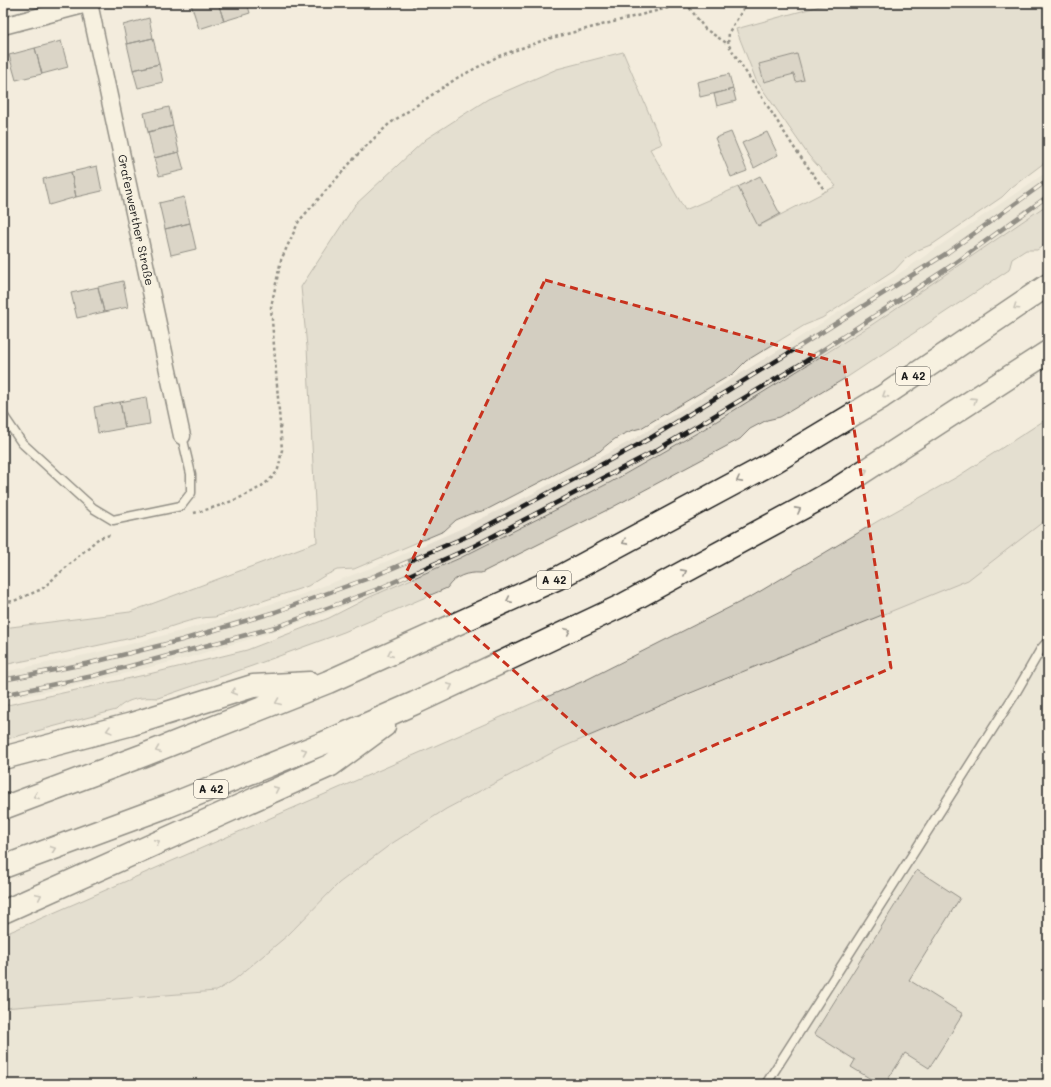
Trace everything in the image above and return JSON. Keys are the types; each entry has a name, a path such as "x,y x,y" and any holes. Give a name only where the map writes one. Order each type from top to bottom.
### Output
{"highway":[{"name":"A 42","path":"3,808 144,755 328,682 558,578 774,462 882,397 1048,285"},
{"name":"A 42","path":"3,867 168,806 324,743 415,703 623,605 832,492 1048,352"},
{"path":"3,758 132,724 253,686 328,682"},
{"path":"3,912 331,765 415,703"}],"street":[{"path":"3,26 90,3"},
{"name":"Grafenwerther Straße","path":"90,3 182,436"}],"lane":[{"path":"3,415 22,443 93,508 113,520 181,506 191,493 191,474 182,436"},
{"path":"766,1084 1006,708 1041,649 1048,641"}],"path":[{"path":"192,514 239,498 263,485 276,473 282,450 271,307 281,260 299,221 360,152 395,120 457,78 499,56 547,39 686,3 705,29 728,44 793,146 825,191"},
{"path":"728,44 730,32 747,3"},
{"path":"3,602 14,602 42,589 99,538 113,534"}],"highlighted area":[{"path":"545,280 844,364 891,668 637,779 405,575"}],"shaded area":[{"path":"831,3 1048,3 1048,160 1012,187 1002,197 933,244 918,250 905,259 894,271 822,318 805,325 746,361 734,373 641,428 619,436 600,451 486,510 470,514 456,520 444,531 354,569 337,570 308,586 215,617 197,619 153,633 74,651 3,665 3,628 130,612 317,542 307,347 301,287 355,205 426,139 488,99 557,69 623,52 662,144 650,149 685,210 738,187 759,226 836,186 809,156 756,80 736,29"},
{"path":"1048,171 1048,204 968,260 873,324 704,429 611,482 548,515 460,558 370,597 279,630 187,658 74,686 3,700 3,672 95,653 185,630 300,595 376,566 458,530 530,495 634,439 792,342 906,269"},
{"path":"1048,204 1048,242 1037,250 1026,250 1012,259 1009,270 849,376 780,417 767,420 750,429 740,439 611,508 481,573 466,574 454,580 447,588 344,632 252,666 158,698 135,699 125,703 116,710 3,740 3,706 149,674 247,650 329,618 370,597 460,558 611,482 704,429 873,324"},
{"path":"1048,418 1048,518 968,580 688,694 561,748 446,809 391,844 339,883 288,935 234,980 216,991 3,1008 3,935 588,679 754,595 878,521 957,477"},
{"path":"1048,517 1048,1084 3,1084 3,1008 217,991 234,980 288,935 339,883 391,844 446,809 561,748 871,619"}],"building":[{"path":"218,3 224,21 199,29 191,4"},
{"path":"218,3 247,3 250,13 224,21"},
{"path":"411,3 422,3 413,7"},
{"path":"149,18 153,38 127,44 123,25"},
{"path":"153,38 159,64 133,70 127,44"},
{"path":"61,41 68,67 42,74 35,48"},
{"path":"35,48 42,74 16,80 9,55"},
{"path":"797,54 804,80 796,82 794,74 764,82 759,64"},
{"path":"159,64 163,82 138,88 133,70"},
{"path":"729,74 733,89 700,97 697,82"},
{"path":"733,89 736,101 717,106 714,94"},
{"path":"169,107 173,126 148,132 144,113"},
{"path":"173,126 179,152 154,158 148,132"},
{"path":"731,132 747,171 731,177 715,138"},
{"path":"767,132 778,155 754,168 742,143"},
{"path":"179,152 184,170 159,176 154,158"},
{"path":"97,166 102,191 76,197 71,172"},
{"path":"71,172 76,197 49,205 43,179"},
{"path":"760,176 780,214 758,226 738,187"},
{"path":"184,197 190,223 165,229 159,203"},
{"path":"190,223 196,249 171,255 165,229"},
{"path":"123,281 128,307 104,312 98,287"},
{"path":"98,287 104,312 77,318 71,293"},
{"path":"146,397 150,424 125,428 120,402"},
{"path":"120,402 125,428 98,433 94,407"},
{"path":"917,870 960,898 909,980 963,1014 929,1068 905,1053 885,1084 879,1084 851,1067 855,1060 814,1034"}],"railway":[{"path":"3,680 90,663 182,640 275,612 372,577 470,535 649,439 947,253 1048,180"},
{"path":"3,695 93,676 279,626 378,589 474,546 655,451 806,361 954,264 1048,196"}]}
